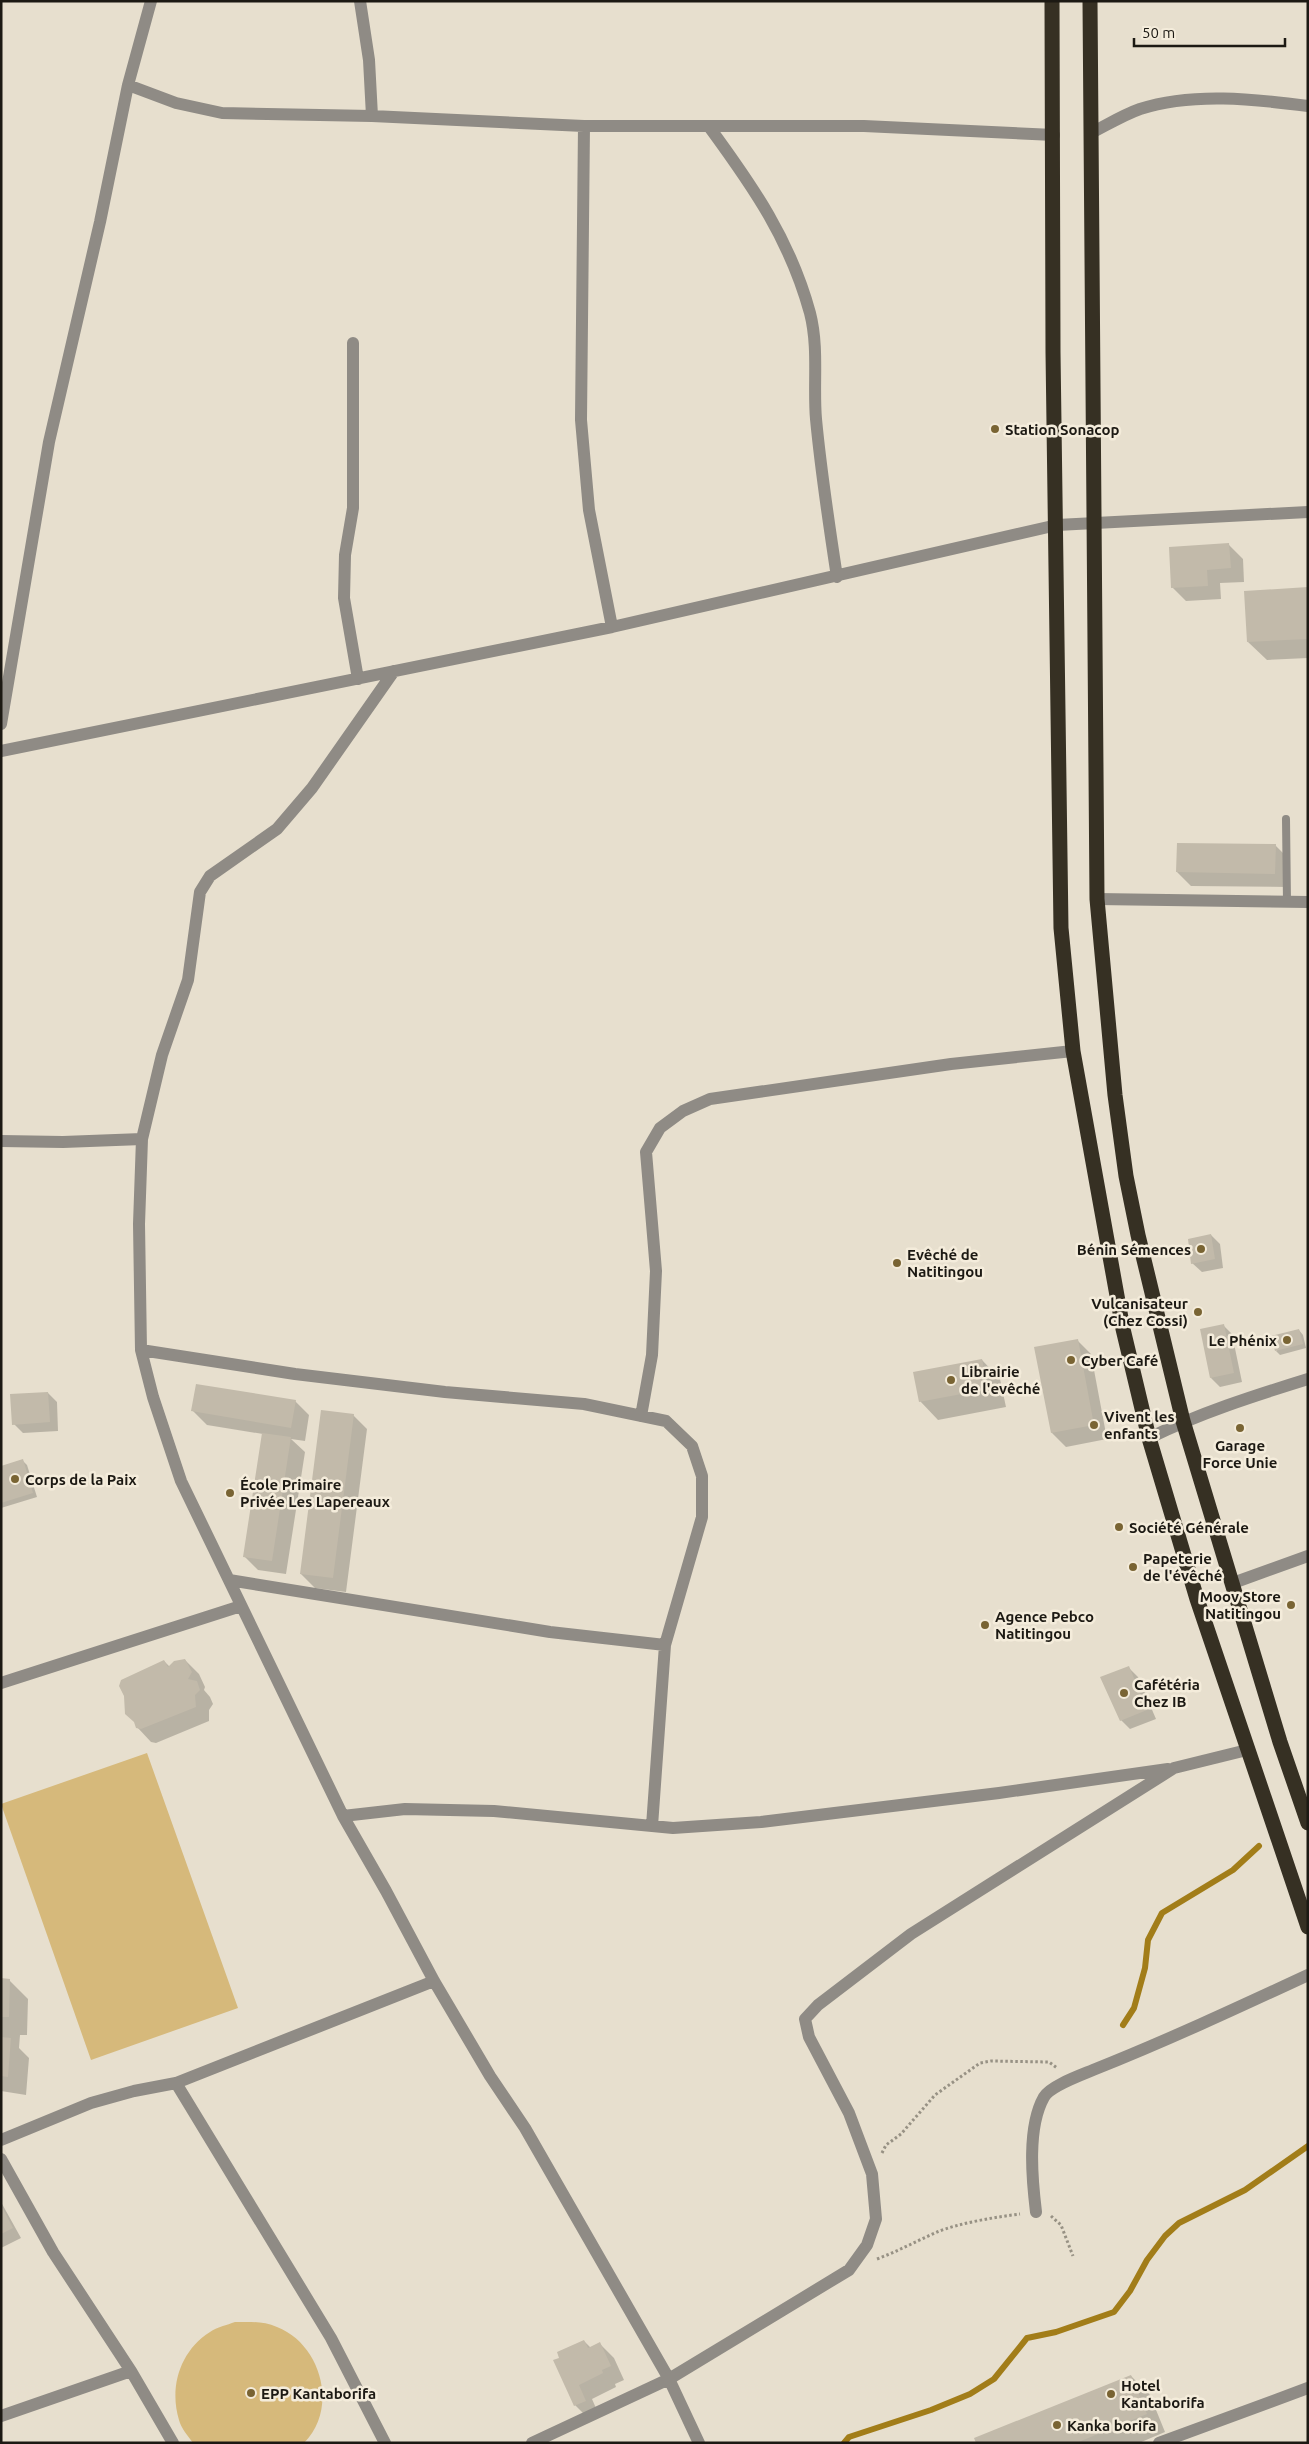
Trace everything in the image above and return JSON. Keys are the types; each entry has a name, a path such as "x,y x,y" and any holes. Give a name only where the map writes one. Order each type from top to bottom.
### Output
{"highway":[{"path":"1052,1 1054,135 1053,352 1057,526 1061,928 1074,1051 1123,1329 1149,1438 1197,1599 1308,1927"},
{"path":"1090,1 1094,308 1093,524 1097,899 1115,1095 1126,1176 1138,1235 1183,1421 1280,1742 1308,1823"}],"street":[{"path":"1,724 49,442 98,231 128,85 152,1"},
{"path":"360,1 369,60 372,116"},
{"path":"128,85 176,103 222,113 372,116 584,126 710,128 864,126 1054,135"},
{"path":"1091,132 1140,110 1182,101 1242,99 1308,106"},
{"path":"584,126 581,420 589,510 612,627"},
{"path":"710,128 754,188 777,228 795,267 810,315 816,365 816,417 837,577"},
{"path":"353,343 353,508 345,555 344,598 358,679"},
{"path":"1,751 612,627 1057,526 1308,512"},
{"path":"394,671 312,788 277,829 210,876 200,892 188,980 162,1055 142,1139 139,1224 142,1350 152,1397 181,1481 343,1816 434,1981 490,2076 525,2128 669,2379 700,2443"},
{"path":"1097,899 1308,902"},
{"path":"641,1416 652,1355 656,1271 646,1152 660,1128 683,1111 710,1098 951,1064 1074,1051"},
{"path":"1,1141 63,1142 142,1139"},
{"path":"142,1350 295,1374 445,1392 584,1404 666,1421 692,1446 702,1476 702,1517 665,1646 652,1826"},
{"path":"1149,1438 1183,1421 1237,1401 1308,1379"},
{"path":"1233,1583 1308,1556"},
{"path":"229,1580 559,1633 665,1646"},
{"path":"1,1683 241,1606"},
{"path":"343,1816 405,1809 494,1811 673,1828 761,1822 999,1793 1174,1768 1248,1750"},
{"path":"532,2443 669,2379 848,2270 867,2245 876,2219 872,2174 849,2113 809,2037 805,2019 818,2005 911,1934 1174,1768"},
{"path":"1036,2212 1032,2178 1035,2119 1044,2095 1072,2078 1161,2043 1308,1975"},
{"path":"1,2140 91,2103 134,2091 176,2083 434,1981"},
{"path":"176,2083 331,2338 385,2443"},
{"path":"1,2159 53,2252 131,2371 173,2443"},
{"path":"1,2416 131,2371"},
{"path":"1159,2443 1308,2388"}],"lane":[{"path":"1286,819 1288,902"}],"path":[{"path":"872,2174 886,2146 901,2134 936,2095 980,2063 991,2061 1049,2062 1072,2078"},
{"path":"848,2270 907,2248 939,2232 990,2218 1036,2212 1050,2216 1061,2225 1073,2256"}],"shaded area":[{"path":"147,1753 238,2008 91,2060 1,1804"},
{"path":"235,2322 262,2323 277,2327 292,2335 305,2347 314,2362 320,2378 321,2412 315,2429 304,2443 193,2443 183,2429 176,2408 175,2395 184,2359 191,2349 210,2332"}],"building":[{"path":"1229,543 1231,568 1207,570 1208,586 1171,588 1169,547"},
{"path":"1308,587 1308,639 1247,642 1244,591"},
{"path":"1177,843 1276,844 1275,874 1176,872"},
{"name":"Bénin Sémences","path":"1211,1234 1215,1259 1191,1264 1188,1239"},
{"path":"1224,1324 1234,1373 1210,1378 1200,1329"},
{"name":"Le Phénix","path":"1299,1329 1303,1344 1275,1351 1271,1336"},
{"path":"1078,1339 1094,1425 1051,1433 1034,1347"},
{"name":"Librairie de l'evêché","path":"982,1359 988,1389 919,1402 913,1372"},
{"path":"196,1384 296,1400 291,1428 191,1411"},
{"path":"48,1392 50,1422 12,1425 10,1394"},
{"path":"321,1410 354,1414 333,1578 300,1574"},
{"path":"262,1433 291,1437 272,1561 243,1557"},
{"name":"Corps de la Paix","path":"23,1459 33,1493 1,1503 1,1466"},
{"path":"185,1659 192,1672 188,1679 197,1681 200,1690 195,1695 196,1707 141,1729 136,1728 134,1722 125,1714 124,1696 119,1686 121,1680 164,1660 168,1667 174,1661"},
{"name":"Cafétéria Chez IB","path":"1129,1666 1147,1710 1120,1721 1100,1677"},
{"path":"1,1978 10,1979 9,2017 1,2017"},
{"path":"1,2037 11,2038 8,2077 1,2076"},
{"path":"1,2205 13,2228 1,2234"},
{"path":"584,2340 588,2348 600,2342 611,2366 602,2370 603,2373 579,2385 586,2401 574,2406 553,2360 559,2358 557,2352"},
{"name":"Hotel Kantaborifa","path":"1131,2375 1147,2414 1076,2443 976,2443 974,2438"}],"waterway":[{"path":"1123,2025 1134,2008 1145,1968 1148,1940 1162,1913 1233,1870 1259,1846"},
{"path":"844,2443 849,2437 931,2410 970,2394 994,2379 1027,2338 1056,2332 1114,2312 1130,2291 1147,2260 1165,2236 1179,2223 1245,2190 1308,2146"}],"place":[{"name":"Station Sonacop","path":"995,429"},
{"name":"Bénin Sémences","path":"1201,1249"},
{"name":"Evêché de Natitingou","path":"897,1263"},
{"name":"Vulcanisateur (Chez Cossi)","path":"1198,1312"},
{"name":"Le Phénix","path":"1287,1340"},
{"name":"Cyber Café","path":"1071,1360"},
{"name":"Librairie de l'evêché","path":"951,1380"},
{"name":"Vivent les enfants","path":"1094,1425"},
{"name":"Garage Force Unie","path":"1240,1428"},
{"name":"Corps de la Paix","path":"15,1479"},
{"name":"École Primaire Privée Les Lapereaux","path":"230,1493"},
{"name":"Société Générale","path":"1119,1527"},
{"name":"Papeterie de l'évêché","path":"1133,1567"},
{"name":"Moov Store Natitingou","path":"1291,1605"},
{"name":"Agence Pebco Natitingou","path":"985,1625"},
{"name":"Cafétéria Chez IB","path":"1124,1693"},
{"name":"EPP Kantaborifa","path":"251,2393"},
{"name":"Hotel Kantaborifa","path":"1111,2394"},
{"name":"Kanka borifa","path":"1057,2425"}]}
